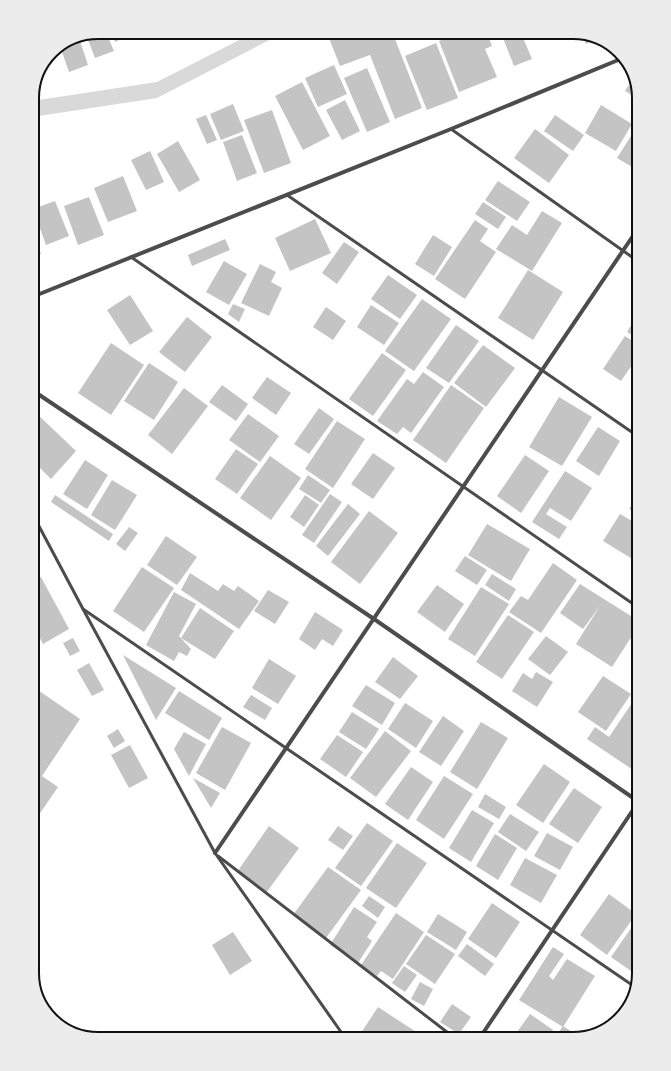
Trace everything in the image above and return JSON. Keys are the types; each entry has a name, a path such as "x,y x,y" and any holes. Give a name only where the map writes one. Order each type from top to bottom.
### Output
{"street":[{"path":"39,294 451,129 618,60"},
{"path":"215,853 632,237"},
{"path":"39,395 374,619 632,797"},
{"path":"484,1032 632,812"}],"lane":[{"path":"451,129 632,257"},
{"path":"287,195 632,432"},
{"path":"131,257 632,603"},
{"path":"39,526 82,609 215,853 341,1032"},
{"path":"82,609 631,984"},
{"path":"215,853 447,1032"}],"shaded area":[{"path":"241,39 271,39 157,98 39,116 39,100 157,82"}],"building":[{"path":"109,39 114,51 95,58 88,40"},
{"path":"114,39 122,39 115,42"},
{"path":"329,39 395,39 422,108 395,119 370,55 340,66"},
{"path":"444,39 489,39 492,46 485,49 497,77 459,92 439,41"},
{"path":"503,39 524,39 532,59 514,66"},
{"path":"584,40 591,42 586,44"},
{"path":"80,42 88,65 69,72 62,51"},
{"path":"436,43 458,98 427,110 405,56"},
{"path":"334,65 347,94 318,107 305,78"},
{"path":"367,68 390,122 367,132 344,78"},
{"path":"302,82 330,136 303,150 275,96"},
{"path":"630,85 632,95 625,91"},
{"path":"345,100 360,131 342,140 326,110"},
{"path":"233,104 244,131 221,140 210,114"},
{"path":"601,105 632,124 616,151 585,133"},
{"path":"272,110 291,163 264,173 244,120"},
{"path":"206,115 217,140 207,144 196,119"},
{"path":"555,115 584,135 573,151 544,131"},
{"path":"535,129 569,155 549,183 514,158"},
{"path":"632,134 632,167 617,158"},
{"path":"242,135 257,173 237,181 223,142"},
{"path":"178,141 200,180 179,192 157,154"},
{"path":"150,151 164,182 146,190 131,160"},
{"path":"123,176 137,211 108,222 94,188"},
{"path":"498,181 530,202 517,221 485,200"},
{"path":"89,197 104,235 78,245 64,206"},
{"path":"55,201 69,236 46,245 39,226 39,207"},
{"path":"483,202 506,217 498,229 475,214"},
{"path":"542,211 562,223 532,271 496,249 512,225 527,235"},
{"path":"315,219 331,253 290,271 275,238"},
{"path":"475,220 488,229 480,241 496,252 465,299 435,279"},
{"path":"433,235 452,247 434,276 415,264"},
{"path":"225,239 230,250 192,266 188,255"},
{"path":"344,242 359,252 337,284 322,273"},
{"path":"224,261 247,274 229,305 206,292"},
{"path":"260,264 276,272 271,282 282,288 269,316 241,303"},
{"path":"528,270 563,292 533,340 498,318"},
{"path":"388,275 417,295 400,319 371,299"},
{"path":"130,295 153,331 130,345 107,310"},
{"path":"422,299 451,319 414,371 385,351"},
{"path":"233,304 245,309 239,322 228,314"},
{"path":"371,305 399,323 384,345 357,327"},
{"path":"326,307 346,321 333,340 313,327"},
{"path":"187,317 212,337 185,372 159,352"},
{"path":"632,324 632,335 627,332"},
{"path":"456,325 479,341 449,383 426,368"},
{"path":"625,336 632,340 632,365 621,381 603,369"},
{"path":"111,343 144,365 111,415 78,393"},
{"path":"483,345 515,368 486,407 454,383"},
{"path":"382,353 406,370 373,416 349,399"},
{"path":"149,363 178,382 154,420 124,401"},
{"path":"423,372 444,387 411,433 403,427 397,434 377,421 407,379 414,384"},
{"path":"267,377 291,393 276,415 252,398"},
{"path":"222,385 248,404 236,421 209,402"},
{"path":"451,385 484,408 446,463 413,440"},
{"path":"184,388 208,406 172,454 148,435"},
{"path":"559,397 592,417 562,466 529,447"},
{"path":"319,408 334,419 309,454 294,444"},
{"path":"248,414 279,436 260,462 229,440"},
{"path":"39,416 76,451 51,479 39,467"},
{"path":"337,421 365,439 333,488 305,469"},
{"path":"598,427 620,441 599,476 576,461"},
{"path":"236,449 258,464 237,494 215,479"},
{"path":"373,453 395,468 373,499 351,484"},
{"path":"525,455 549,471 521,513 497,496"},
{"path":"270,456 301,478 271,520 240,498"},
{"path":"85,460 108,475 87,509 63,494"},
{"path":"565,471 592,488 571,521 550,508 546,514 567,527 559,539 532,522"},
{"path":"308,475 330,490 321,503 299,489"},
{"path":"112,480 137,495 115,530 91,515"},
{"path":"330,494 342,502 314,543 302,535"},
{"path":"55,495 113,534 109,541 51,502"},
{"path":"305,495 319,505 304,527 290,517"},
{"path":"348,504 360,514 328,556 316,546"},
{"path":"369,511 398,533 360,584 331,562"},
{"path":"620,514 632,521 632,559 603,541"},
{"path":"487,524 530,549 511,581 468,555"},
{"path":"129,527 138,533 125,551 116,544"},
{"path":"166,536 197,557 177,585 147,565"},
{"path":"465,556 487,570 477,585 455,571"},
{"path":"553,563 577,580 541,633 509,612 521,596 528,600"},
{"path":"142,567 174,588 144,632 113,611"},
{"path":"190,573 218,591 223,584 234,591 238,586 259,601 239,629 181,590"},
{"path":"492,574 516,589 509,601 485,585"},
{"path":"41,577 69,629 43,644 39,636 39,578"},
{"path":"580,584 632,617 632,636 612,667 576,644 600,606 583,629 560,613"},
{"path":"437,585 464,604 445,632 417,612"},
{"path":"481,587 509,604 475,656 448,639"},
{"path":"268,590 289,602 275,624 254,611"},
{"path":"174,592 196,604 179,636 191,649 187,656 179,652 174,661 146,645"},
{"path":"200,608 234,631 215,659 181,638"},
{"path":"315,612 343,630 333,646 322,639 315,650 299,639"},
{"path":"508,615 534,632 502,679 476,662"},
{"path":"546,636 568,652 550,675 528,659"},
{"path":"73,638 80,651 70,656 63,643"},
{"path":"123,655 176,688 156,720"},
{"path":"393,657 418,676 400,699 375,682"},
{"path":"269,659 296,676 278,704 252,688"},
{"path":"89,663 104,690 92,696 77,670"},
{"path":"536,672 553,682 537,707 512,691 523,673 532,679"},
{"path":"603,676 631,694 606,731 578,712"},
{"path":"366,685 395,703 382,725 352,706"},
{"path":"39,691 80,719 42,776 58,787 39,815"},
{"path":"179,691 222,718 209,740 165,713"},
{"path":"251,695 272,708 265,720 243,707"},
{"path":"405,703 433,721 416,748 388,729"},
{"path":"632,703 632,769 587,739 595,727 609,737"},
{"path":"352,712 379,729 366,749 339,732"},
{"path":"443,716 464,731 441,766 419,752"},
{"path":"481,722 508,738 477,789 450,772"},
{"path":"222,727 251,743 225,790 196,773"},
{"path":"118,729 125,741 114,748 107,736"},
{"path":"385,731 411,751 376,797 350,778"},
{"path":"184,732 206,744 189,776 174,749"},
{"path":"337,735 363,752 346,777 320,759"},
{"path":"130,745 148,778 129,788 111,755"},
{"path":"544,764 570,782 543,823 516,805"},
{"path":"411,767 433,782 408,820 385,804"},
{"path":"444,776 473,794 444,839 416,820"},
{"path":"193,778 220,793 211,808"},
{"path":"574,788 602,807 578,843 549,824"},
{"path":"485,794 506,807 499,819 478,807"},
{"path":"472,810 494,823 471,862 449,848"},
{"path":"510,814 539,832 526,851 498,832"},
{"path":"367,823 393,841 361,886 335,868"},
{"path":"269,826 299,848 266,893 237,872"},
{"path":"338,826 353,836 343,850 328,840"},
{"path":"547,833 573,847 560,870 534,856"},
{"path":"495,834 517,848 498,880 476,866"},
{"path":"397,843 427,863 396,908 366,888"},
{"path":"525,858 557,875 541,903 510,885"},
{"path":"328,867 361,890 326,938 293,915"},
{"path":"609,894 632,911 632,920 607,955 580,935"},
{"path":"369,896 385,907 378,918 362,906"},
{"path":"492,903 520,922 496,958 468,939"},
{"path":"354,907 377,922 367,937 372,941 358,963 330,945"},
{"path":"396,913 424,932 393,979 381,971 377,976 361,965"},
{"path":"438,914 467,932 456,950 427,932"},
{"path":"632,927 632,972 611,957"},
{"path":"233,932 252,961 230,975 212,945"},
{"path":"426,935 455,954 435,984 406,964"},
{"path":"467,944 494,964 485,976 458,956"},
{"path":"553,947 564,954 549,976 553,980 567,959 595,976 563,1027 519,1000"},
{"path":"404,966 417,975 405,992 392,983"},
{"path":"420,982 433,989 424,1006 411,999"},
{"path":"452,1004 471,1017 460,1032 456,1032 440,1022"},
{"path":"378,1007 416,1032 362,1032"},
{"path":"530,1014 553,1030 551,1032 517,1032"},
{"path":"563,1026 572,1032 559,1032"}]}
